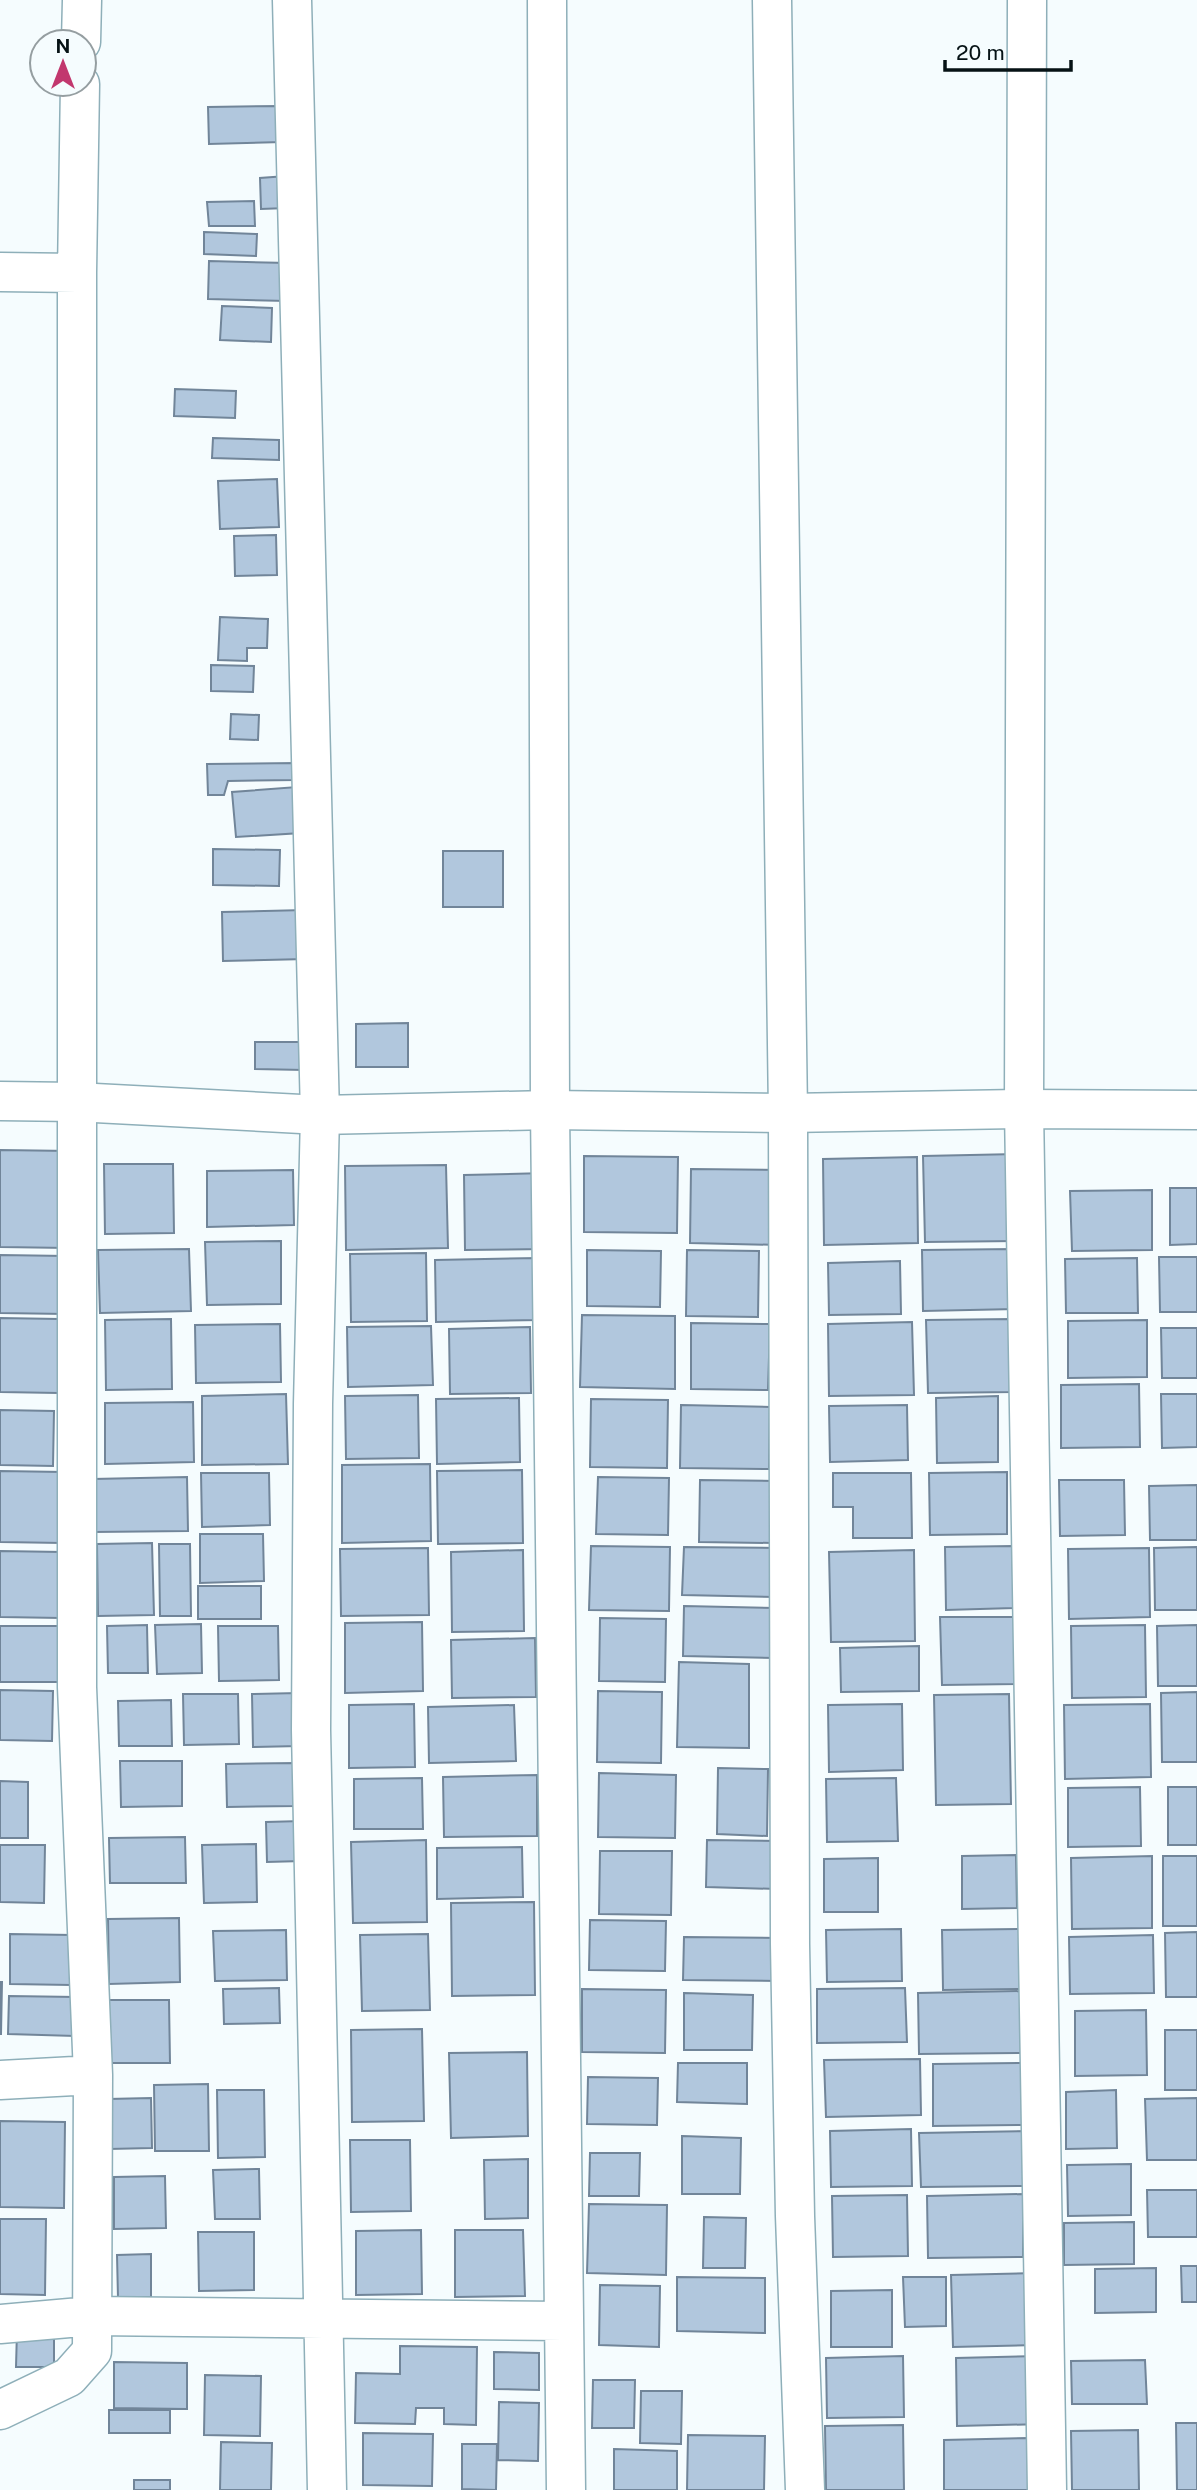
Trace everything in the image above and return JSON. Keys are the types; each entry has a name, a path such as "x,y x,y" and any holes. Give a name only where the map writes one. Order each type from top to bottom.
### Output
{"street":[{"path":"81,28 82,0"},
{"path":"292,0 320,1115 311,1730 327,2490"},
{"path":"547,0 550,1110 566,2490"},
{"path":"772,0 788,1113 790,1944 794,2216 805,2490"},
{"path":"1027,0 1024,1109 1047,2490"},
{"path":"0,2410 69,2377 92,2351 93,2074 77,1687 77,273 80,98"},
{"path":"0,272 77,273"},
{"path":"0,1101 76,1102 320,1115 550,1110 788,1113 1024,1109 1197,1110"},
{"path":"0,2080 93,2074"},
{"path":"0,2324 92,2316 563,2321"}],"building":[{"path":"281,106 282,142 209,144 208,107"},
{"path":"286,176 287,208 261,209 260,178"},
{"path":"254,201 255,226 209,226 207,202"},
{"path":"204,232 257,234 256,256 204,254"},
{"path":"209,261 288,263 287,301 208,299"},
{"path":"222,306 272,308 271,342 220,340"},
{"path":"175,389 236,391 235,418 174,416"},
{"path":"213,438 279,440 279,460 212,458"},
{"path":"277,479 279,527 220,529 218,481"},
{"path":"276,535 277,575 235,576 234,536"},
{"path":"220,617 268,619 267,648 247,648 247,661 218,660"},
{"path":"211,665 254,666 253,692 211,691"},
{"path":"231,714 259,715 258,740 230,739"},
{"path":"296,763 296,780 228,781 224,795 208,795 207,764"},
{"path":"297,787 301,833 236,837 232,792"},
{"path":"213,849 280,850 279,886 213,885"},
{"path":"443,851 503,851 503,907 443,907"},
{"path":"305,910 306,959 223,961 222,912"},
{"path":"408,1023 408,1067 356,1067 356,1024"},
{"path":"255,1042 304,1042 304,1070 255,1069"},
{"path":"0,1150 70,1151 68,1248 0,1247"},
{"path":"1021,1154 1022,1241 925,1242 923,1156"},
{"path":"584,1156 678,1157 677,1233 584,1232"},
{"path":"917,1157 918,1243 824,1245 823,1159"},
{"path":"104,1164 173,1164 174,1233 105,1234"},
{"path":"446,1165 448,1248 346,1250 345,1166"},
{"path":"691,1169 781,1170 780,1245 690,1243"},
{"path":"293,1170 294,1225 207,1227 207,1171"},
{"path":"546,1173 546,1249 465,1250 464,1175"},
{"path":"1170,1188 1197,1188 1197,1244 1170,1245"},
{"path":"1152,1190 1152,1250 1072,1251 1070,1191"},
{"path":"281,1241 281,1304 207,1305 205,1242"},
{"path":"189,1249 191,1311 100,1313 98,1250"},
{"path":"1015,1249 1016,1309 923,1311 922,1250"},
{"path":"587,1250 661,1251 660,1307 587,1306"},
{"path":"687,1250 759,1251 758,1317 686,1316"},
{"path":"426,1253 427,1321 351,1322 350,1254"},
{"path":"0,1255 66,1256 65,1314 0,1313"},
{"path":"1159,1257 1197,1257 1197,1312 1160,1312"},
{"path":"538,1258 539,1320 436,1322 435,1260"},
{"path":"1137,1258 1138,1313 1066,1313 1065,1259"},
{"path":"900,1261 901,1314 829,1315 828,1263"},
{"path":"582,1315 675,1316 675,1389 580,1387"},
{"path":"0,1318 59,1319 58,1393 0,1392"},
{"path":"171,1319 172,1389 106,1390 105,1320"},
{"path":"1012,1319 1014,1392 928,1393 926,1320"},
{"path":"1147,1320 1147,1377 1068,1378 1068,1321"},
{"path":"912,1322 914,1395 829,1396 828,1324"},
{"path":"691,1323 770,1324 768,1390 691,1389"},
{"path":"280,1324 281,1382 196,1383 195,1325"},
{"path":"431,1326 433,1385 348,1387 347,1327"},
{"path":"530,1327 531,1393 450,1394 449,1329"},
{"path":"1161,1328 1197,1328 1197,1378 1162,1378"},
{"path":"1139,1384 1140,1447 1061,1448 1061,1385"},
{"path":"286,1394 288,1464 202,1465 202,1396"},
{"path":"1161,1394 1197,1394 1197,1447 1162,1448"},
{"path":"418,1395 419,1458 346,1459 345,1396"},
{"path":"998,1396 998,1462 937,1463 936,1398"},
{"path":"519,1398 520,1462 437,1464 436,1399"},
{"path":"591,1399 668,1400 667,1468 590,1467"},
{"path":"193,1402 194,1462 105,1464 105,1403"},
{"path":"681,1405 770,1407 769,1469 680,1468"},
{"path":"907,1405 908,1460 830,1462 829,1406"},
{"path":"0,1410 54,1411 53,1466 0,1465"},
{"path":"430,1464 431,1541 342,1543 342,1465"},
{"path":"522,1470 523,1543 438,1544 437,1471"},
{"path":"0,1471 63,1472 62,1543 0,1542"},
{"path":"1007,1472 1007,1534 930,1535 929,1473"},
{"path":"201,1473 269,1473 270,1525 202,1527"},
{"path":"833,1473 911,1473 912,1538 853,1538 853,1507 833,1507"},
{"path":"187,1477 188,1531 94,1532 93,1479"},
{"path":"598,1477 669,1478 668,1535 596,1534"},
{"path":"700,1480 774,1481 773,1543 699,1542"},
{"path":"1059,1480 1124,1480 1125,1535 1060,1536"},
{"path":"1197,1485 1197,1540 1150,1540 1149,1486"},
{"path":"200,1534 263,1534 264,1581 200,1583"},
{"path":"152,1543 154,1615 98,1616 97,1544"},
{"path":"159,1544 190,1544 191,1616 160,1616"},
{"path":"591,1546 670,1547 669,1611 589,1610"},
{"path":"1012,1546 1014,1608 946,1610 945,1547"},
{"path":"684,1547 777,1548 776,1597 682,1595"},
{"path":"1197,1547 1197,1610 1155,1610 1154,1548"},
{"path":"428,1548 429,1615 341,1616 340,1549"},
{"path":"1149,1548 1150,1617 1069,1619 1068,1549"},
{"path":"523,1550 524,1631 452,1632 451,1552"},
{"path":"914,1550 915,1641 831,1642 829,1552"},
{"path":"0,1551 62,1552 61,1618 0,1617"},
{"path":"198,1586 261,1586 261,1619 198,1619"},
{"path":"684,1606 775,1608 774,1658 683,1656"},
{"path":"940,1617 1018,1617 1019,1684 942,1685"},
{"path":"600,1618 666,1619 665,1682 599,1681"},
{"path":"422,1622 423,1691 345,1693 345,1623"},
{"path":"201,1624 202,1673 157,1674 155,1625"},
{"path":"147,1625 148,1673 108,1673 107,1626"},
{"path":"1145,1625 1146,1697 1072,1698 1071,1626"},
{"path":"1197,1625 1197,1686 1158,1686 1157,1626"},
{"path":"0,1626 62,1626 61,1682 0,1682"},
{"path":"218,1626 278,1626 279,1680 219,1681"},
{"path":"535,1638 536,1697 452,1698 451,1640"},
{"path":"919,1646 919,1691 841,1692 840,1648"},
{"path":"679,1662 749,1664 749,1748 677,1747"},
{"path":"0,1690 53,1691 52,1741 0,1740"},
{"path":"598,1691 662,1692 661,1763 597,1762"},
{"path":"1197,1692 1197,1762 1162,1762 1161,1693"},
{"path":"298,1693 299,1746 253,1747 252,1694"},
{"path":"183,1694 238,1694 239,1744 184,1745"},
{"path":"1009,1694 1011,1804 936,1805 934,1695"},
{"path":"171,1700 172,1746 119,1746 118,1701"},
{"path":"414,1704 415,1767 349,1768 349,1705"},
{"path":"902,1704 903,1770 829,1772 828,1705"},
{"path":"1150,1704 1151,1777 1065,1779 1064,1705"},
{"path":"514,1705 516,1761 429,1763 428,1707"},
{"path":"120,1761 182,1761 182,1806 121,1807"},
{"path":"296,1763 297,1806 227,1807 226,1764"},
{"path":"718,1768 768,1769 767,1836 717,1834"},
{"path":"599,1773 676,1775 675,1838 598,1837"},
{"path":"537,1775 537,1836 444,1837 443,1777"},
{"path":"422,1778 423,1829 354,1829 354,1779"},
{"path":"896,1778 898,1841 827,1842 826,1779"},
{"path":"0,1781 28,1782 28,1838 0,1838"},
{"path":"1140,1787 1141,1846 1068,1847 1068,1788"},
{"path":"1168,1787 1197,1787 1197,1845 1168,1845"},
{"path":"302,1821 302,1861 267,1862 266,1822"},
{"path":"185,1837 186,1883 110,1883 109,1838"},
{"path":"426,1840 427,1922 353,1923 351,1842"},
{"path":"707,1840 778,1841 777,1889 706,1887"},
{"path":"256,1844 257,1902 204,1903 202,1845"},
{"path":"0,1845 45,1845 44,1903 0,1902"},
{"path":"522,1847 523,1897 437,1899 437,1848"},
{"path":"600,1851 672,1851 671,1915 599,1914"},
{"path":"1016,1855 1017,1908 962,1909 962,1856"},
{"path":"1152,1856 1152,1928 1072,1929 1071,1858"},
{"path":"1163,1856 1197,1856 1197,1926 1163,1926"},
{"path":"878,1858 878,1912 824,1912 824,1859"},
{"path":"534,1902 535,1995 452,1996 451,1903"},
{"path":"179,1918 180,1982 109,1984 108,1919"},
{"path":"590,1920 666,1921 665,1971 589,1970"},
{"path":"901,1929 902,1981 827,1982 826,1930"},
{"path":"1025,1929 1025,1989 943,1990 942,1930"},
{"path":"286,1930 287,1980 215,1981 213,1931"},
{"path":"1197,1932 1197,1997 1166,1997 1165,1933"},
{"path":"10,1934 72,1935 71,1985 10,1984"},
{"path":"428,1934 430,2010 362,2011 360,1935"},
{"path":"1153,1935 1154,1993 1070,1994 1069,1937"},
{"path":"684,1937 779,1938 779,1981 683,1980"},
{"path":"2,1982 1,2034 0,2034"},
{"path":"279,1988 280,2023 224,2024 223,1989"},
{"path":"905,1988 907,2042 817,2043 817,1989"},
{"path":"582,1989 666,1990 665,2053 582,2052"},
{"path":"1023,1991 1024,2053 919,2054 918,1993"},
{"path":"684,1993 753,1995 752,2050 684,2050"},
{"path":"9,1996 76,1997 75,2036 8,2034"},
{"path":"109,2000 169,2000 170,2063 109,2063"},
{"path":"1146,2010 1147,2075 1075,2076 1075,2011"},
{"path":"422,2029 424,2121 352,2122 351,2030"},
{"path":"1165,2030 1197,2030 1197,2090 1165,2090"},
{"path":"527,2052 528,2136 451,2138 449,2053"},
{"path":"920,2059 921,2115 826,2117 824,2060"},
{"path":"678,2063 747,2063 747,2104 677,2102"},
{"path":"1023,2063 1023,2125 933,2126 933,2064"},
{"path":"588,2077 658,2078 657,2125 587,2124"},
{"path":"208,2084 209,2151 155,2151 154,2085"},
{"path":"217,2090 264,2090 265,2157 218,2158"},
{"path":"1116,2090 1117,2148 1066,2149 1066,2092"},
{"path":"151,2098 152,2148 109,2149 108,2099"},
{"path":"1197,2098 1197,2160 1147,2160 1145,2099"},
{"path":"0,2121 65,2122 64,2208 0,2207"},
{"path":"911,2129 912,2186 831,2187 830,2131"},
{"path":"1027,2131 1028,2186 921,2187 919,2133"},
{"path":"682,2136 741,2138 740,2194 682,2194"},
{"path":"350,2140 410,2140 411,2211 351,2212"},
{"path":"590,2153 640,2153 639,2196 589,2196"},
{"path":"528,2159 528,2218 485,2219 484,2160"},
{"path":"1131,2164 1131,2215 1068,2216 1067,2165"},
{"path":"259,2169 260,2219 215,2219 213,2170"},
{"path":"165,2176 166,2228 114,2229 114,2177"},
{"path":"1147,2190 1197,2190 1197,2237 1148,2237"},
{"path":"1023,2194 1023,2257 928,2258 927,2196"},
{"path":"907,2195 908,2256 833,2257 832,2196"},
{"path":"589,2204 667,2205 666,2275 587,2273"},
{"path":"704,2217 746,2218 745,2268 703,2268"},
{"path":"0,2219 46,2219 45,2295 0,2294"},
{"path":"1134,2222 1134,2264 1064,2265 1064,2223"},
{"path":"421,2230 422,2294 356,2295 356,2231"},
{"path":"455,2230 523,2230 525,2296 455,2297"},
{"path":"198,2232 254,2232 254,2290 199,2291"},
{"path":"151,2254 151,2297 118,2298 117,2255"},
{"path":"1181,2266 1197,2266 1197,2302 1182,2302"},
{"path":"1156,2268 1156,2312 1095,2313 1095,2269"},
{"path":"1035,2273 1036,2345 953,2347 951,2275"},
{"path":"677,2277 765,2278 765,2333 677,2331"},
{"path":"903,2277 946,2277 946,2326 905,2327"},
{"path":"600,2285 660,2286 659,2347 599,2345"},
{"path":"892,2290 892,2347 831,2347 831,2291"},
{"path":"17,2330 54,2331 54,2367 16,2367"},
{"path":"400,2346 477,2347 476,2425 444,2424 444,2408 416,2408 415,2424 355,2423 356,2373 400,2374"},
{"path":"494,2352 539,2353 539,2390 494,2389"},
{"path":"903,2356 904,2417 827,2418 826,2358"},
{"path":"1041,2356 1043,2424 957,2426 956,2358"},
{"path":"1145,2360 1147,2404 1072,2404 1071,2361"},
{"path":"114,2362 187,2363 187,2409 114,2408"},
{"path":"205,2375 261,2376 260,2436 204,2435"},
{"path":"593,2380 635,2380 634,2428 592,2428"},
{"path":"641,2391 682,2391 681,2444 640,2443"},
{"path":"499,2402 539,2403 538,2461 498,2460"},
{"path":"109,2410 170,2410 170,2433 109,2433"},
{"path":"1176,2423 1197,2423 1197,2490 1177,2490"},
{"path":"903,2425 904,2490 826,2490 825,2426"},
{"path":"1138,2430 1139,2490 1072,2490 1071,2431"},
{"path":"363,2433 433,2434 432,2486 363,2485"},
{"path":"688,2435 765,2436 764,2490 687,2490"},
{"path":"1029,2438 1030,2490 944,2490 944,2440"},
{"path":"221,2442 272,2443 271,2490 220,2490"},
{"path":"462,2444 497,2444 496,2490 462,2489"},
{"path":"614,2449 677,2451 677,2490 614,2490"},
{"path":"134,2480 170,2480 170,2490 134,2490"}]}
